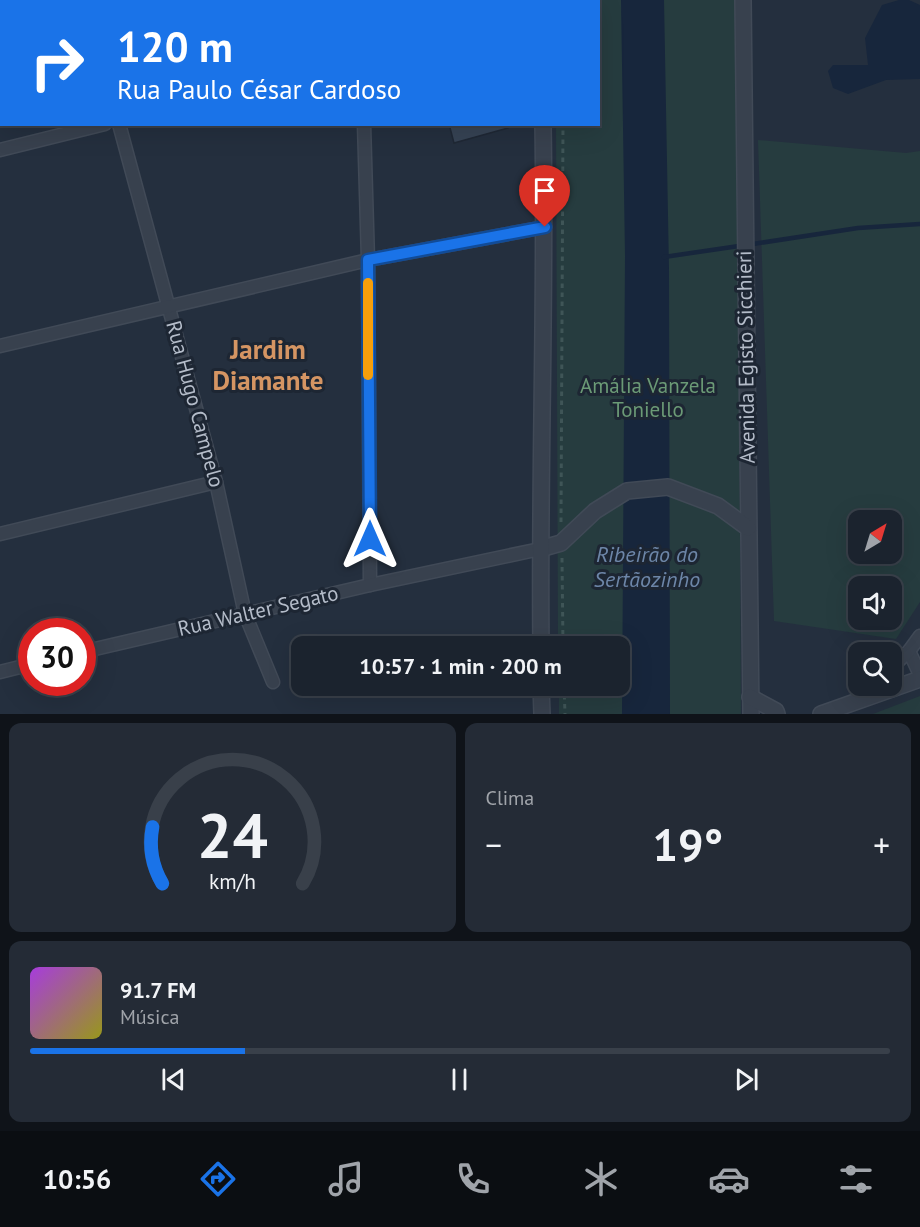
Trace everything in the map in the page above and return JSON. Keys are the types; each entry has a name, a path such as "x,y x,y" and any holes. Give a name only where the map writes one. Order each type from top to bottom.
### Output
{"street":[{"name":"Avenida Egisto Sicchieri","path":"743,0 751,714"},
{"path":"0,150 97,126"},
{"name":"Rua Hugo Campelo","path":"120,126 216,482 245,614 273,682"},
{"path":"364,126 368,260 370,585"},
{"path":"541,636 545,227 543,126"},
{"path":"0,346 368,260 545,227"},
{"path":"0,534 216,482"},
{"path":"540,549 561,543 595,511 627,491 668,487 706,501 734,516 748,528"},
{"name":"Rua Walter Segato","path":"96,649 370,585 540,549"},
{"path":"902,658 920,636"},
{"path":"821,714 920,677 909,651"},
{"path":"0,672 18,668"},
{"path":"541,696 542,714"},
{"path":"855,701 861,696"},
{"path":"750,697 776,711 777,714"}],"path":[{"path":"563,126 561,543 563,636"},
{"path":"564,696 565,714"}],"green space":[{"name":"Amália Vanzela Toniello","path":"600,0 737,0 741,714 559,714 559,696 630,696 630,636 558,636 556,126 600,126"},
{"path":"758,140 906,153 920,151 920,602 902,630 902,576 848,576 848,630 902,630 896,639 774,621"},
{"path":"920,696 920,714 873,714"}],"water":[{"name":"Ribeirão do Sertãozinho","path":"621,0 664,0 669,269 670,714 622,714 622,696 630,696 630,636 623,636 625,256"},
{"path":"899,0 909,0 920,5 920,79 886,80 848,94 833,88 828,71 833,65 868,65 865,38 882,5"}],"building":[{"path":"450,126 508,126 508,128 454,143"}],"waterway":[{"path":"753,244 858,228 920,224"},
{"path":"664,257 739,246"}],"slow traffic":[{"path":"368,283 368,375"}],"district":[{"name":"Jardim Diamante","path":"268,366"}],"route":[{"path":"370,539 368,260 545,227"}]}
